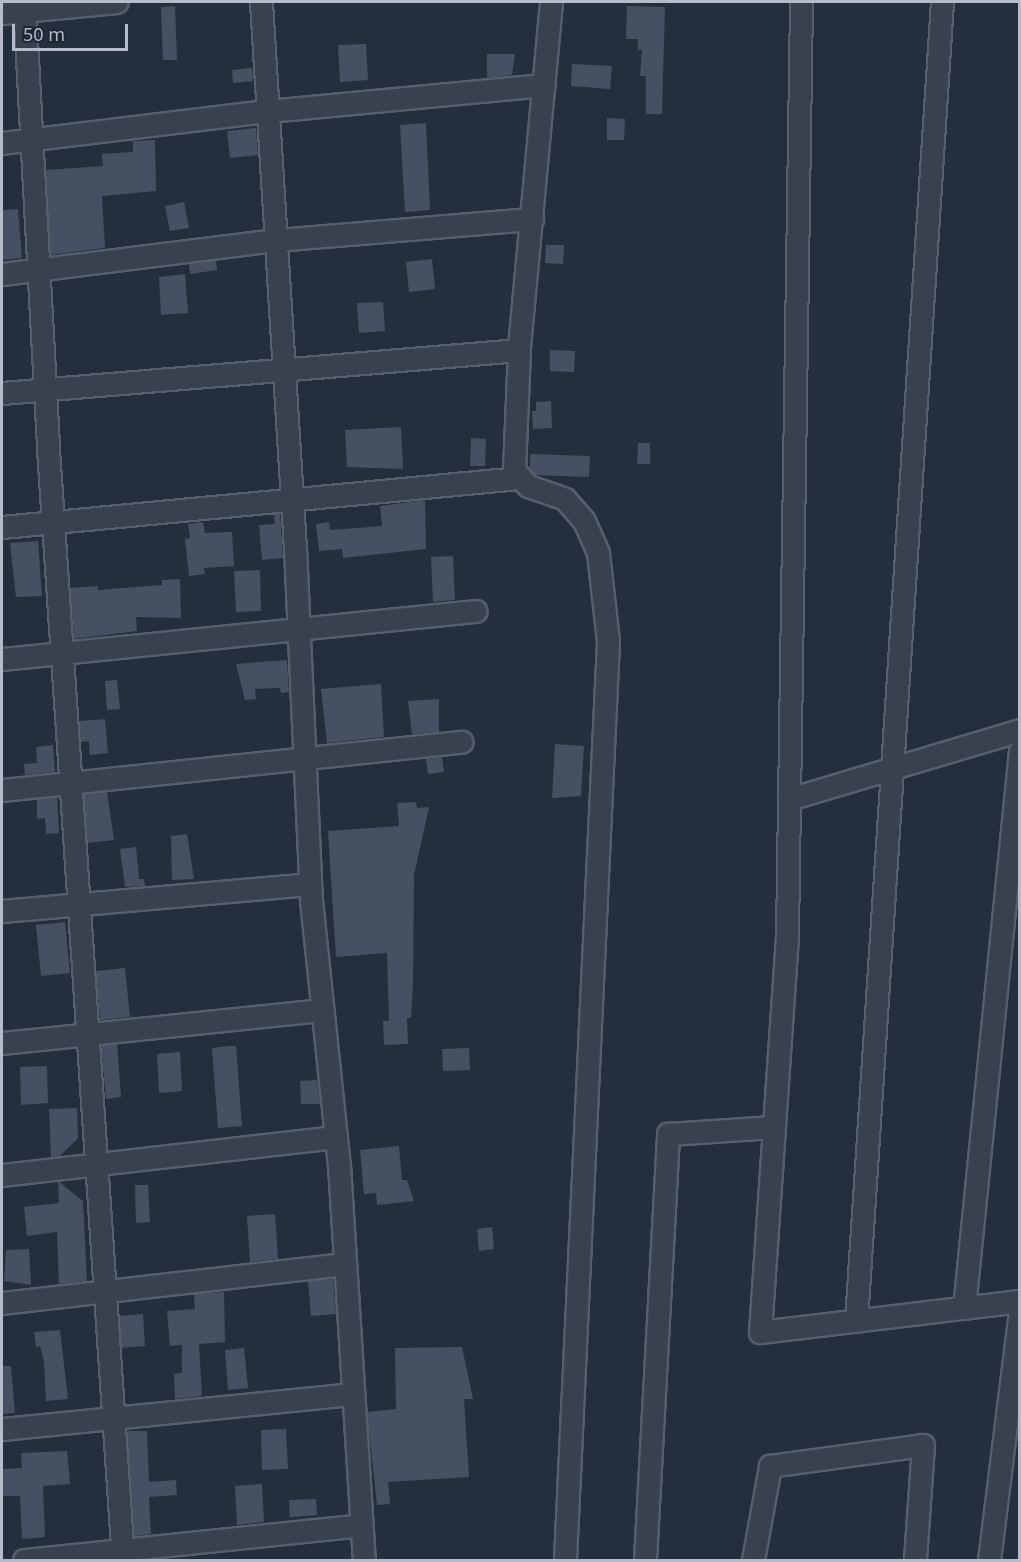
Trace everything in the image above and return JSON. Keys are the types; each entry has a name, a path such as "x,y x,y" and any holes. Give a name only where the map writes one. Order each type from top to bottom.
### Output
{"street":[{"path":"2,13 24,6 116,2"},
{"path":"261,2 292,498 310,884 336,1137 363,1560"},
{"path":"518,478 514,470 519,350 551,2"},
{"path":"801,2 787,936 760,1332 1020,1301"},
{"path":"856,1321 942,2"},
{"path":"24,6 53,522 123,1555"},
{"path":"2,143 268,111 544,85"},
{"path":"2,274 276,240 532,219"},
{"path":"2,393 45,387 519,350"},
{"path":"2,527 518,478 565,499 584,521 598,553 608,641 565,1560"},
{"path":"2,659 476,611"},
{"path":"789,798 892,770 1020,730"},
{"path":"2,790 462,742"},
{"path":"964,1308 1020,751"},
{"path":"2,911 310,884"},
{"path":"2,1043 322,1011"},
{"path":"645,1560 668,1134 774,1126"},
{"path":"2,1175 336,1137"},
{"path":"2,1303 345,1264"},
{"path":"989,1560 1020,1311"},
{"path":"2,1429 353,1394"},
{"path":"753,1560 770,1466 923,1445 915,1560"},
{"path":"24,1560 123,1555 361,1525"}],"building":[{"path":"175,6 177,60 163,60 161,7"},
{"path":"627,6 665,7 662,114 646,114 646,76 640,76 642,50 638,50 638,39 626,39"},
{"path":"366,44 368,80 340,82 338,45"},
{"path":"487,54 515,54 512,75 487,78"},
{"path":"572,64 612,66 610,89 571,86"},
{"path":"252,68 253,81 233,83 232,70"},
{"path":"607,118 625,119 624,140 607,140"},
{"path":"426,123 430,210 405,212 400,125"},
{"path":"256,128 258,155 230,158 227,131"},
{"path":"155,140 156,191 102,196 105,248 50,255 46,170 103,166 102,154 133,152 133,141"},
{"path":"184,202 189,228 170,231 165,206"},
{"path":"18,209 22,258 2,260 2,210"},
{"path":"546,245 564,245 563,264 545,263"},
{"path":"432,259 435,289 409,292 406,262"},
{"path":"216,260 217,270 190,274 189,264"},
{"path":"185,274 188,313 161,315 159,277"},
{"path":"383,302 385,331 359,333 357,303"},
{"path":"550,350 575,351 574,372 550,371"},
{"path":"551,401 552,428 533,429 532,411 536,411 536,402"},
{"path":"401,427 403,469 347,467 345,430"},
{"path":"471,438 486,439 485,466 470,466"},
{"path":"638,443 650,443 650,464 637,464"},
{"path":"530,454 590,456 589,477 535,475 530,469"},
{"path":"425,500 426,549 343,558 342,549 319,551 316,524 329,522 330,530 382,526 380,506"},
{"path":"280,513 283,558 262,560 259,525 275,524 274,514"},
{"path":"203,522 205,533 232,532 234,566 204,568 205,574 189,576 185,539 190,538 188,524"},
{"path":"38,541 42,596 16,597 10,543"},
{"path":"453,556 455,600 433,602 431,557"},
{"path":"260,570 261,611 236,612 234,571"},
{"path":"180,579 181,618 136,617 137,631 74,639 70,588 98,586 98,590 162,585 162,580"},
{"path":"287,660 289,692 281,693 280,688 255,689 256,699 245,700 236,664"},
{"path":"117,680 120,709 107,710 105,681"},
{"path":"381,684 384,737 327,743 321,689"},
{"path":"439,699 439,732 412,734 408,701"},
{"path":"105,719 108,753 90,755 89,741 81,742 79,721"},
{"path":"555,744 584,746 581,796 552,798"},
{"path":"53,745 55,772 25,775 24,764 37,763 36,747"},
{"path":"442,757 444,772 428,774 426,759"},
{"path":"107,792 114,840 87,843 84,794"},
{"path":"57,797 59,833 46,834 45,818 37,819 37,799"},
{"path":"416,802 417,808 429,807 414,875 413,985 411,1018 407,1018 408,1044 384,1045 383,1021 389,1021 387,953 336,957 328,831 399,826 397,803"},
{"path":"187,834 194,879 172,880 171,836"},
{"path":"136,847 139,879 144,879 145,886 125,887 120,849"},
{"path":"65,922 70,973 41,976 36,925"},
{"path":"125,968 130,1017 100,1020 96,971"},
{"path":"117,1044 121,1097 106,1099 101,1046"},
{"path":"236,1046 242,1126 218,1128 212,1048"},
{"path":"469,1048 470,1070 443,1071 442,1049"},
{"path":"180,1052 182,1091 159,1093 157,1054"},
{"path":"47,1066 48,1103 21,1105 20,1067"},
{"path":"317,1080 320,1104 301,1104 300,1081"},
{"path":"77,1108 78,1138 60,1156 51,1157 49,1109"},
{"path":"399,1146 402,1180 407,1180 414,1201 377,1205 376,1193 364,1194 360,1150"},
{"path":"58,1181 83,1201 87,1281 59,1284 57,1232 27,1236 24,1207 59,1203"},
{"path":"135,1185 148,1185 150,1222 136,1223"},
{"path":"275,1214 278,1259 250,1262 247,1216"},
{"path":"492,1227 494,1249 479,1251 477,1229"},
{"path":"29,1249 31,1285 4,1281 6,1250"},
{"path":"333,1279 336,1314 311,1316 308,1281"},
{"path":"224,1292 225,1342 199,1344 202,1396 175,1399 174,1374 182,1373 182,1345 170,1346 167,1311 195,1309 194,1294"},
{"path":"143,1314 145,1346 121,1348 119,1316"},
{"path":"60,1330 68,1399 46,1401 44,1362 40,1346 36,1347 34,1332"},
{"path":"462,1347 473,1399 464,1399 469,1477 388,1482 390,1504 377,1505 367,1412 396,1409 395,1348"},
{"path":"244,1348 248,1388 228,1390 225,1350"},
{"path":"2,1366 11,1366 15,1413 2,1414"},
{"path":"286,1429 288,1469 262,1470 261,1430"},
{"path":"127,1431 147,1431 149,1482 176,1480 177,1495 149,1497 151,1534 134,1536"},
{"path":"67,1451 70,1484 43,1486 45,1537 22,1539 20,1496 2,1496 2,1469 22,1468 21,1453"},
{"path":"262,1484 264,1522 237,1525 235,1486"},
{"path":"316,1499 317,1515 290,1517 289,1500"}]}
